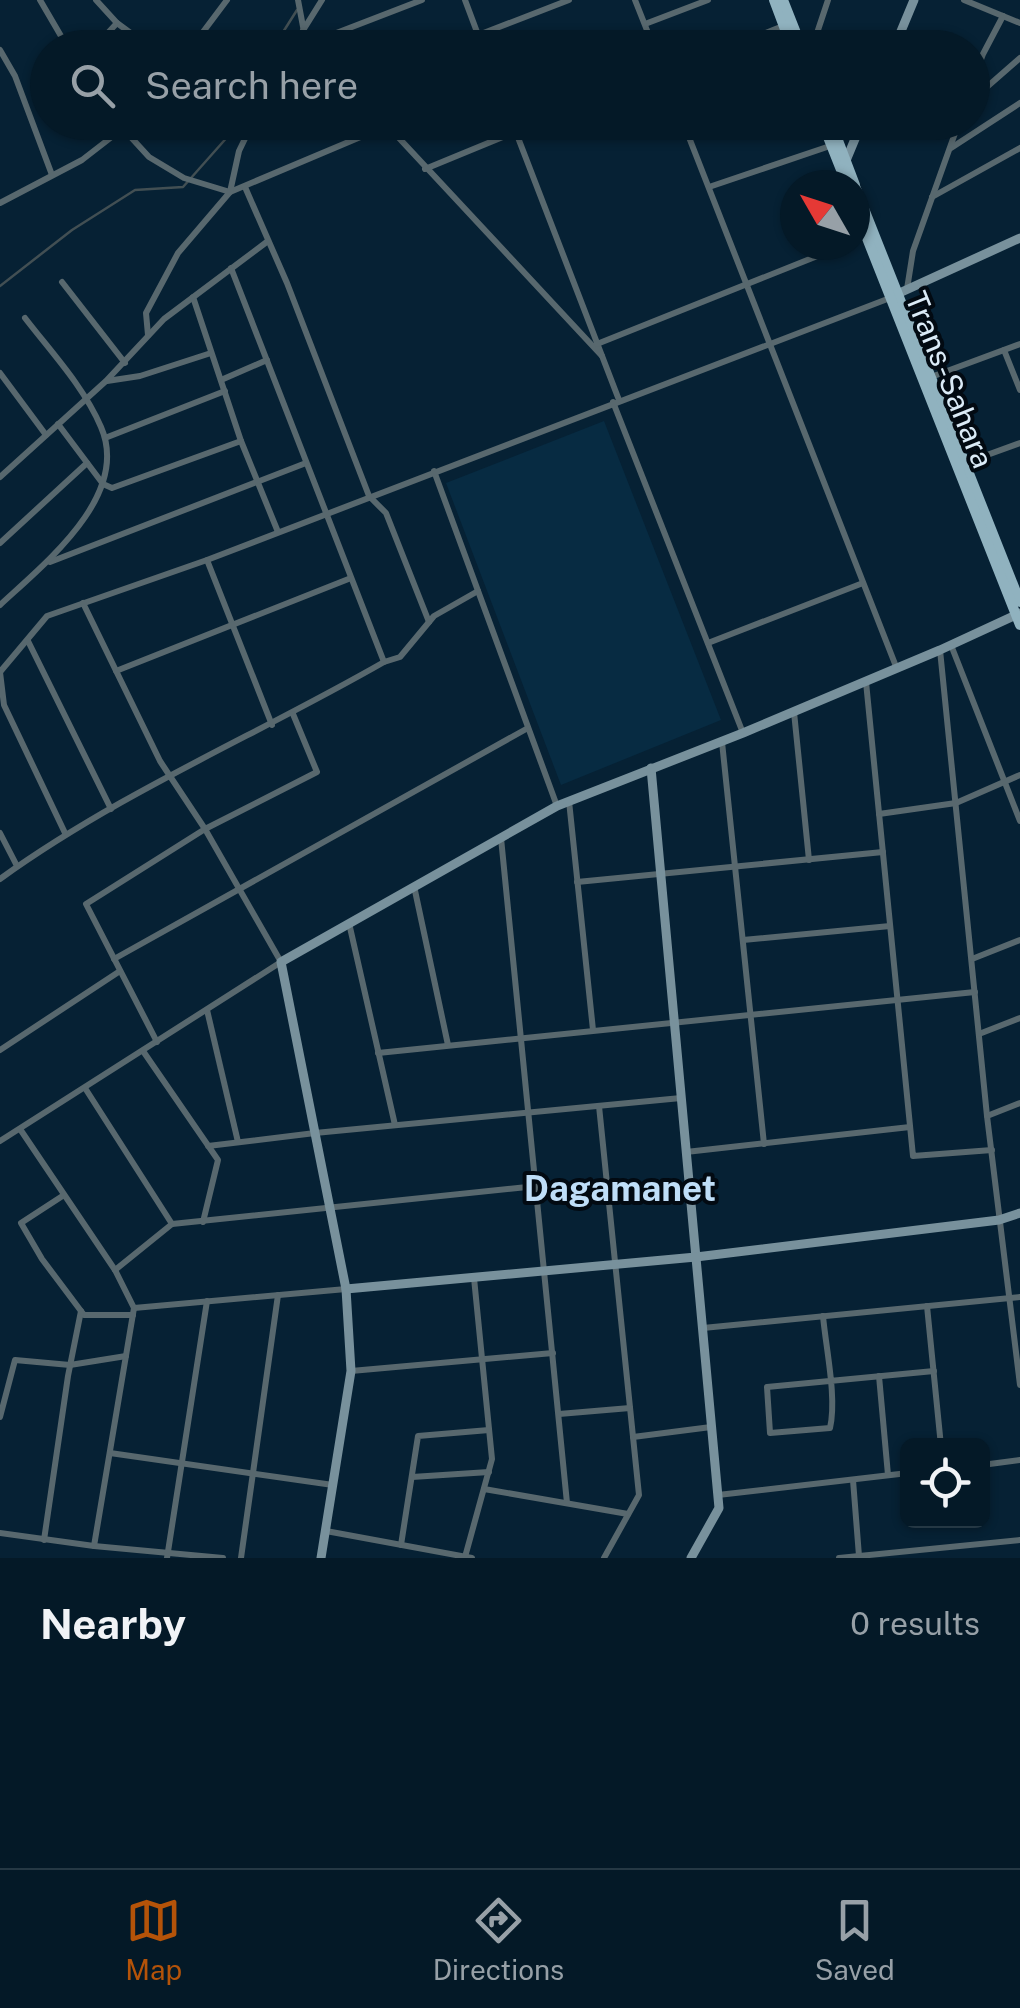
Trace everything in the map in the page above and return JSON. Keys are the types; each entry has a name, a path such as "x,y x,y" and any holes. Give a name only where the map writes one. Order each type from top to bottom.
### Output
{"main road":[{"path":"774,0 785,30"},
{"path":"783,0 795,30"},
{"name":"Trans-Sahara","path":"829,140 846,170"},
{"name":"Trans-Sahara","path":"836,140 844,170"},
{"name":"Trans-Sahara","path":"870,246 898,293 914,349 1019,617"},
{"name":"Trans-Sahara","path":"914,349 931,377 1020,602"}],"street":[{"path":"40,0 58,30"},
{"path":"96,0 126,30"},
{"path":"204,30 227,0"},
{"path":"298,0 304,30"},
{"path":"305,30 322,0"},
{"path":"351,30 422,0"},
{"path":"465,0 476,30"},
{"path":"491,30 569,0"},
{"path":"635,0 646,30"},
{"path":"644,24 708,0"},
{"path":"818,30 828,0"},
{"path":"902,30 914,0"},
{"path":"964,0 1020,23"},
{"path":"990,40 1003,16"},
{"path":"110,30 116,23"},
{"path":"774,30 784,26"},
{"path":"0,50 30,116"},
{"path":"990,84 1020,58"},
{"path":"990,123 1020,103"},
{"path":"39,140 52,175"},
{"path":"0,202 82,160 111,140"},
{"path":"131,140 149,157 184,178 230,192 352,140"},
{"path":"148,336 146,313 178,253 230,192 245,140"},
{"path":"402,140 602,356"},
{"path":"425,169 496,140"},
{"path":"519,140 743,734"},
{"path":"690,140 897,669"},
{"path":"843,165 854,140"},
{"path":"898,293 953,140"},
{"path":"950,149 964,140"},
{"path":"708,188 831,146"},
{"path":"931,198 1020,148"},
{"path":"245,187 287,283 368,496 386,513 429,622"},
{"path":"65,833 1,698 0,672 47,616 208,560 898,293 1020,238"},
{"path":"0,477 106,382 164,319 268,241"},
{"path":"597,344 807,260"},
{"path":"232,268 384,662"},
{"path":"62,282 125,362"},
{"path":"193,297 241,441 278,532"},
{"path":"0,605 71,537 103,484 108,447 87,399 26,318"},
{"path":"931,377 1020,344"},
{"path":"1004,350 1020,390"},
{"path":"106,382 140,376 211,353"},
{"path":"221,380 267,360"},
{"path":"0,373 46,435"},
{"path":"105,438 225,392"},
{"path":"58,424 103,484 112,488 241,441"},
{"path":"965,463 1020,443"},
{"path":"0,543 87,462"},
{"path":"44,564 306,463"},
{"path":"434,471 557,806"},
{"path":"208,560 272,725"},
{"path":"116,671 351,578"},
{"path":"708,643 863,583"},
{"path":"0,878 65,833 384,662 400,657 429,622 478,591"},
{"path":"84,604 171,777 281,962 346,1289 351,1371 322,1558"},
{"path":"0,1142 281,962 557,806 743,734 1019,617"},
{"path":"28,641 111,809"},
{"path":"951,645 1020,821"},
{"path":"940,650 987,1116 1020,1385"},
{"path":"866,682 912,1156 992,1150"},
{"path":"794,712 809,860"},
{"path":"157,1042 86,904 205,829 316,772 293,714"},
{"path":"114,959 528,728"},
{"path":"722,742 764,1144"},
{"path":"650,768 719,1508 691,1558"},
{"path":"879,814 956,802 1020,775"},
{"path":"569,801 593,1030"},
{"path":"0,833 17,866"},
{"path":"500,838 567,1503"},
{"path":"578,882 882,852"},
{"path":"414,886 448,1045"},
{"path":"348,924 394,1125"},
{"path":"743,940 890,926"},
{"path":"972,959 1020,940"},
{"path":"0,1050 120,971"},
{"path":"378,1053 975,992"},
{"path":"207,1010 238,1142"},
{"path":"979,1034 1020,1018"},
{"path":"143,1051 218,1160 204,1222"},
{"path":"84,1088 172,1224"},
{"path":"208,1146 315,1132 681,1098"},
{"path":"987,1116 1020,1102"},
{"path":"599,1106 638,1495 604,1558"},
{"path":"686,1152 910,1127"},
{"path":"20,1129 115,1270 134,1312 94,1546"},
{"path":"115,1270 172,1224 537,1186"},
{"path":"64,1195 21,1223 84,1315 696,1257 1000,1220 1020,1213"},
{"path":"326,1531 468,1557 492,1458 474,1277"},
{"path":"241,1558 278,1295"},
{"path":"702,1328 1020,1297"},
{"path":"170,1556 207,1302"},
{"path":"927,1306 940,1438"},
{"path":"44,1540 81,1311"},
{"path":"822,1316 829,1380 833,1416 830,1428 770,1433 766,1387 829,1380 934,1371"},
{"path":"351,1371 553,1354"},
{"path":"0,1416 16,1360 70,1365 126,1356"},
{"path":"879,1376 888,1476"},
{"path":"559,1414 630,1408"},
{"path":"633,1437 712,1427"},
{"path":"402,1545 418,1436 490,1430"},
{"path":"110,1454 333,1486"},
{"path":"990,1463 1020,1460"},
{"path":"412,1477 488,1472"},
{"path":"718,1495 900,1474"},
{"path":"852,1480 860,1556"},
{"path":"484,1488 628,1514"},
{"path":"0,1533 170,1556 222,1558"},
{"path":"838,1558 1020,1540"},
{"path":"958,1558 965,1545"}],"shaded area":[{"path":"604,421 721,720 561,785 446,483"}],"waterway":[{"path":"284,30 297,10"},
{"path":"0,286 72,230 135,190 183,187 225,140"}],"district":[{"name":"Dagamanet","path":"620,1189"}]}
